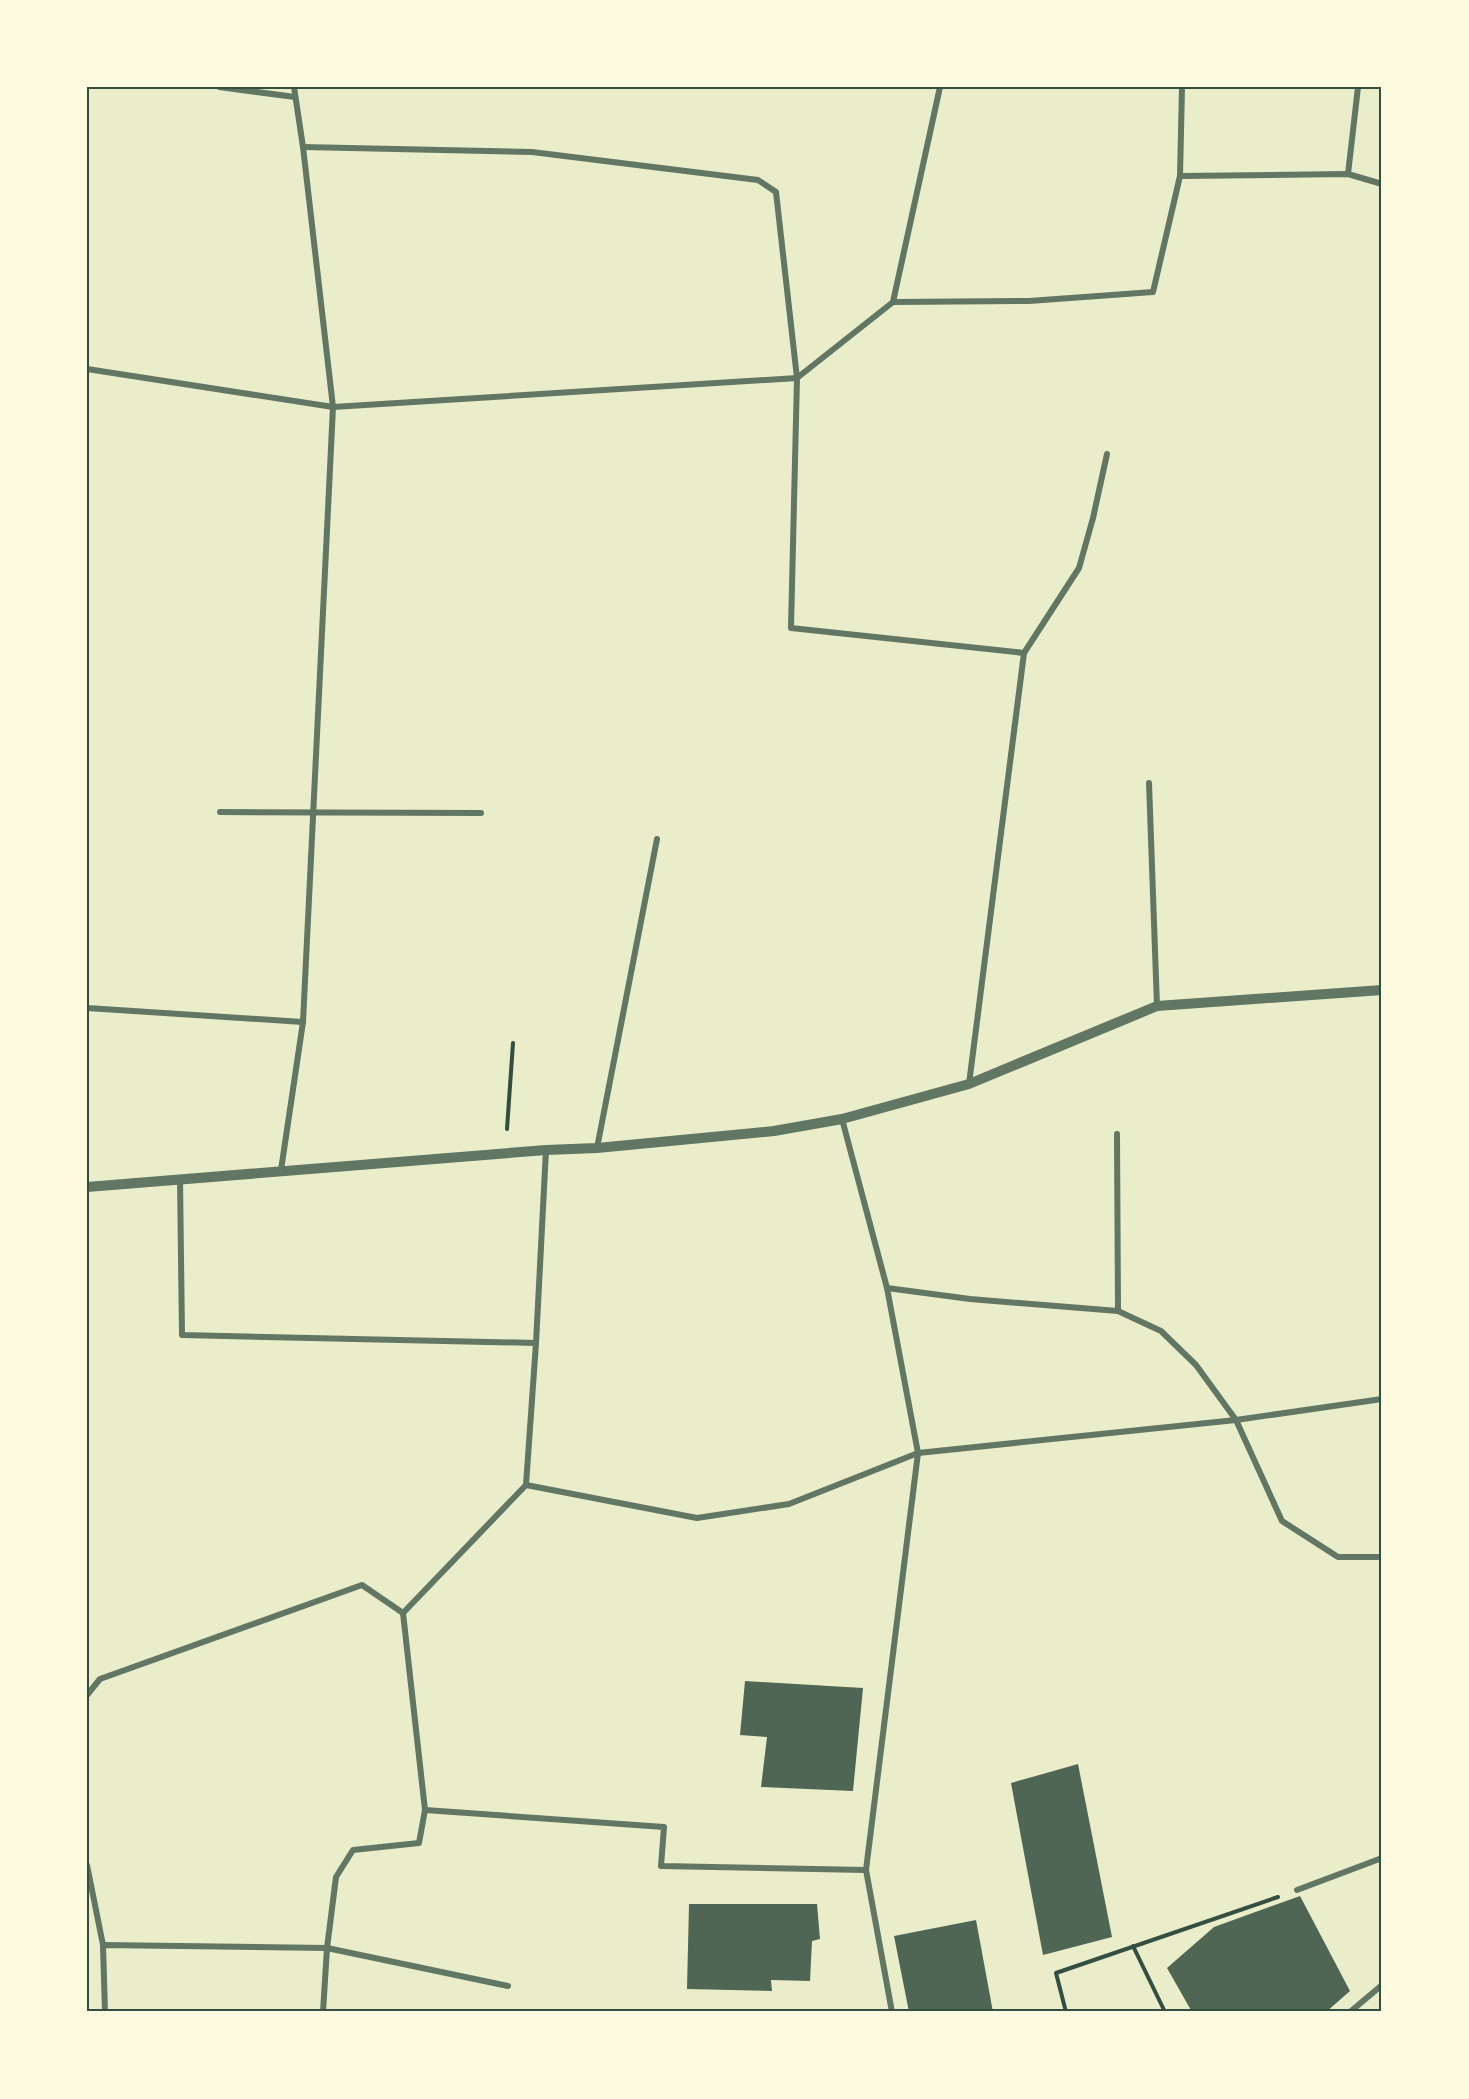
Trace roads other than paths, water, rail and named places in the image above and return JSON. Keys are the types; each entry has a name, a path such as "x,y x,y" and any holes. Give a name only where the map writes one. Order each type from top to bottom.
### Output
{"street":[{"path":"219,87 296,97"},
{"path":"281,1170 303,1022 333,407 294,87"},
{"path":"893,302 940,87"},
{"path":"87,369 333,407 797,378 893,302 1029,302 1153,292 1180,176 1182,87"},
{"path":"1348,174 1358,87"},
{"path":"303,147 532,152 758,180 776,192 797,378 792,628 1024,652"},
{"path":"1180,176 1348,174 1382,184"},
{"path":"969,1084 1024,652 1078,568 1093,518 1107,454"},
{"path":"1149,783 1157,1006"},
{"path":"220,812 481,813"},
{"path":"597,1148 657,839"},
{"path":"87,1186 505,1153 597,1148 774,1131 842,1119 969,1084 1157,1006 1382,990"},
{"path":"87,1008 303,1022"},
{"path":"842,1119 887,1288 918,1453 866,1870 892,2012"},
{"path":"1117,1134 1118,1311"},
{"path":"323,2012 327,1948 336,1877 353,1850 419,1843 425,1810 404,1613 526,1485 546,1150"},
{"path":"180,1178 182,1335 536,1343"},
{"path":"887,1288 970,1299 1118,1311 1161,1331 1196,1365 1236,1420 1282,1521 1338,1557 1382,1557"},
{"path":"526,1485 697,1518 789,1504 918,1453 1236,1420 1382,1399"},
{"path":"87,1695 100,1679 362,1585 404,1613"},
{"path":"425,1810 664,1827 661,1866 866,1870"},
{"path":"1297,1890 1382,1858"},
{"path":"87,1865 103,1945 105,2012"},
{"path":"103,1945 327,1948 508,1986"},
{"path":"1350,2012 1382,1985"}]}
